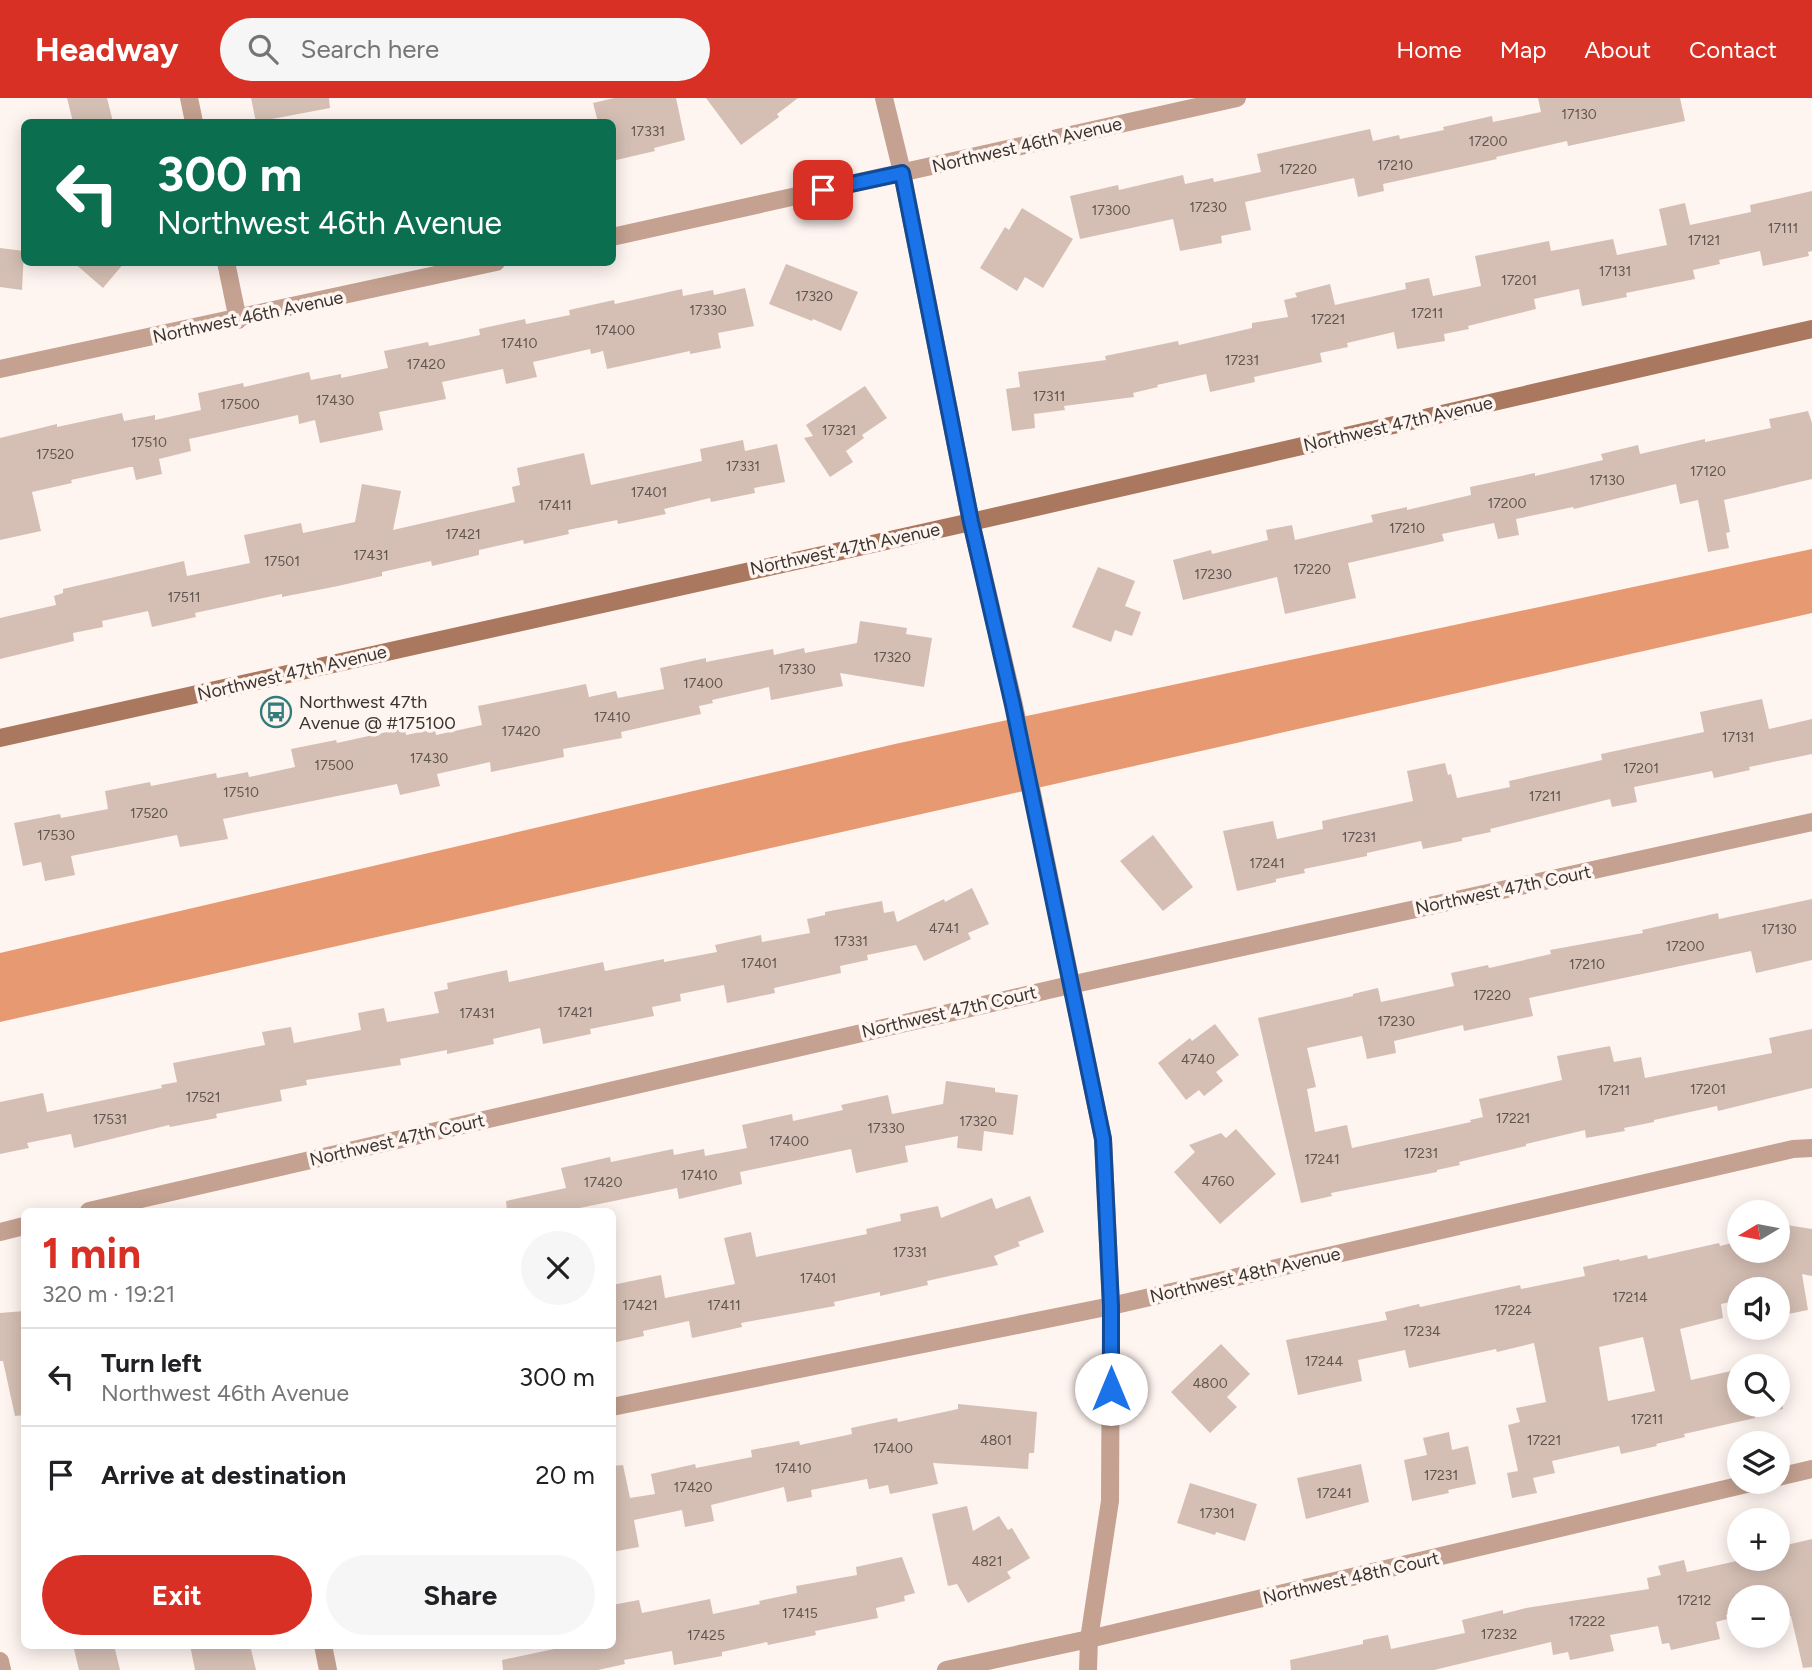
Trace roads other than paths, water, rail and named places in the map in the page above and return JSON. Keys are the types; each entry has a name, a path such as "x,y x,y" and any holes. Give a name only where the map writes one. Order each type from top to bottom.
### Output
{"main road":[{"name":"Northwest 47th Avenue","path":"0,738 971,522 1812,329"}],"street":[{"path":"189,98 193,119"},
{"path":"884,98 902,173 971,522 1013,705 1103,1139 1111,1306 1110,1500 1089,1639 1088,1670"},
{"name":"Northwest 46th Avenue","path":"616,236 1237,98"},
{"path":"227,266 239,320"},
{"name":"Northwest 46th Avenue","path":"0,369 239,320 478,266"},
{"name":"Northwest 47th Court","path":"102,1208 1070,985 1812,822"},
{"name":"Northwest 48th Avenue","path":"616,1406 1111,1306 1793,1149 1812,1148"},
{"path":"0,1231 21,1227"},
{"path":"1790,1474 1812,1469"},
{"name":"Northwest 48th Court","path":"946,1670 1089,1639 1727,1489"},
{"path":"324,1649 328,1670"},
{"path":"0,1661 2,1670"}],"place":[{"name":"Northwest 47th Avenue @ #175100","path":"276,712"}]}
